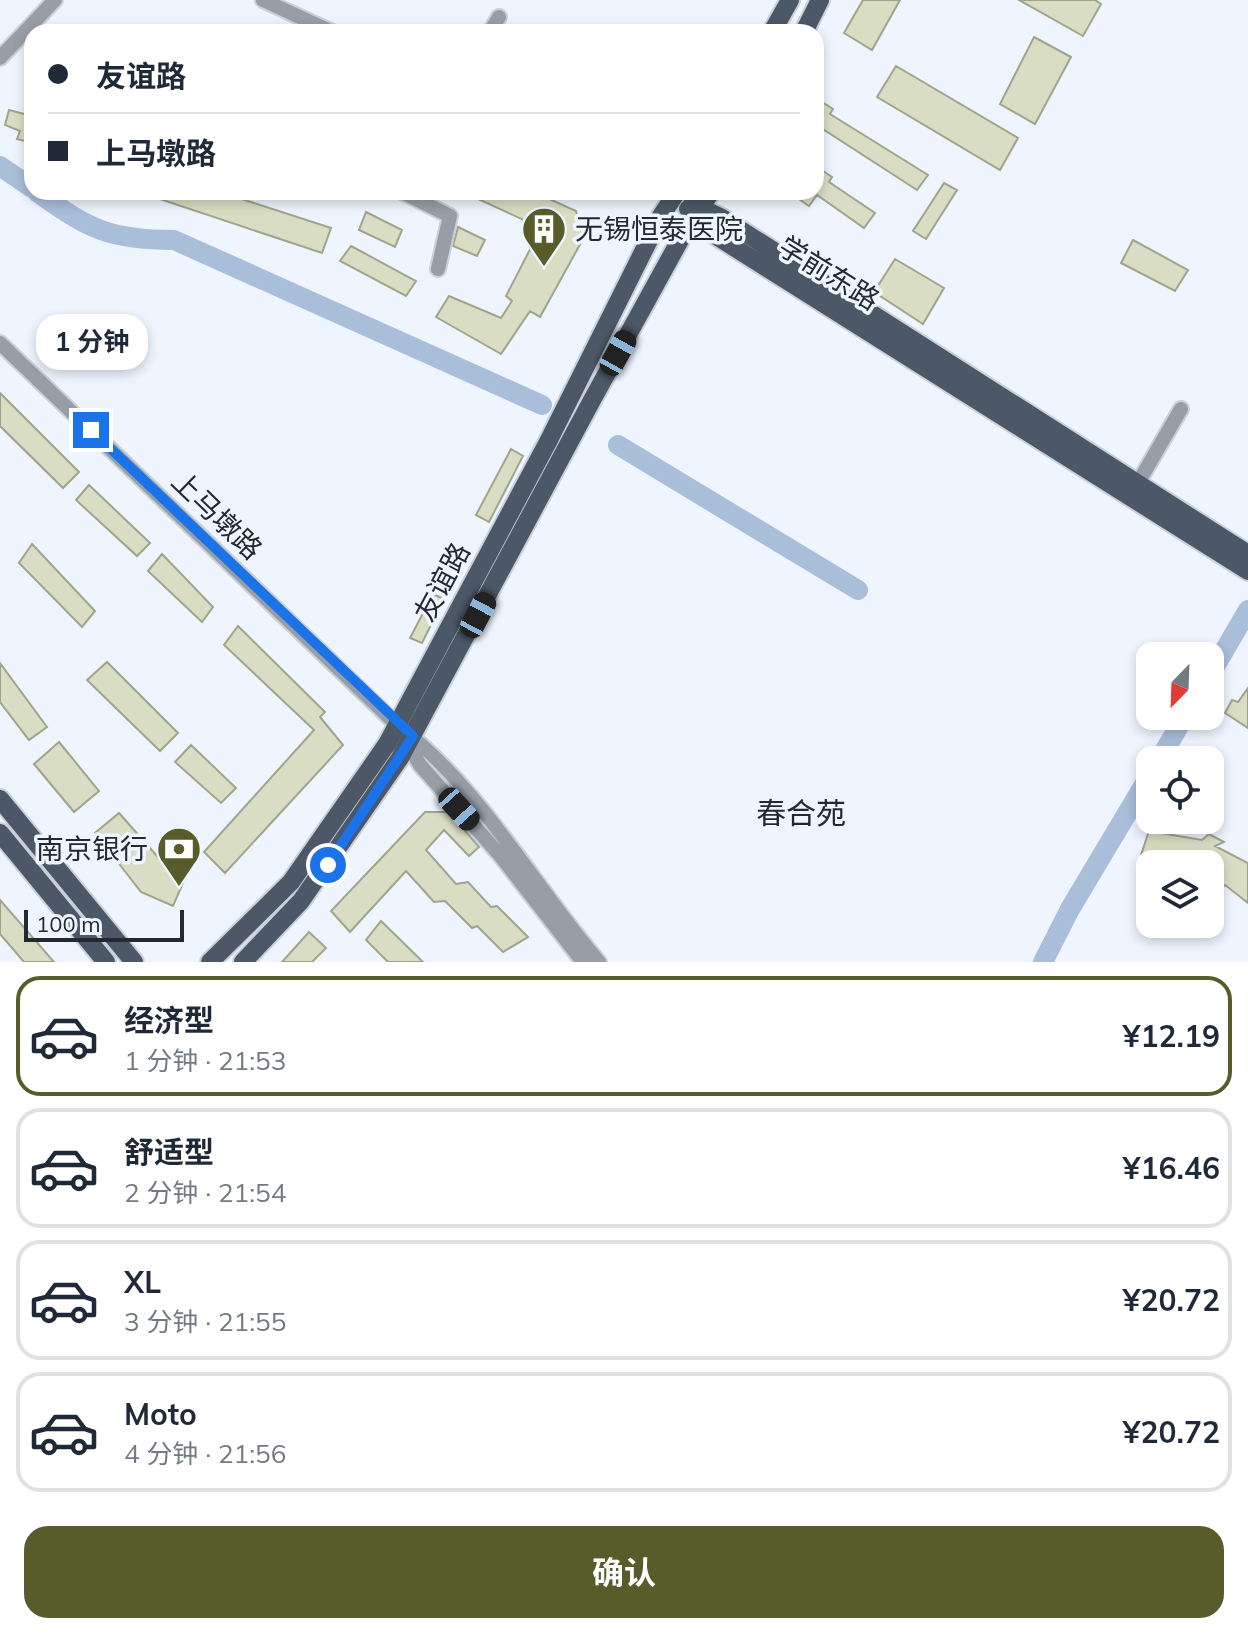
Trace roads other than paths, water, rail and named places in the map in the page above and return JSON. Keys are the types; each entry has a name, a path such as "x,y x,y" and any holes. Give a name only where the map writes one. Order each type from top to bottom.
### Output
{"main road":[{"path":"776,24 790,0"},
{"path":"808,24 820,0"},
{"name":"友谊路","path":"210,962 291,882 387,744 549,440 670,200"},
{"name":"友谊路","path":"243,962 301,901 341,847 410,740 702,205"},
{"name":"学前东路","path":"702,205 1248,554"},
{"name":"学前东路","path":"702,205 713,234 1248,571"},
{"path":"0,799 134,962"},
{"path":"0,833 106,962"}],"street":[{"path":"32,24 55,0"},
{"path":"273,2 316,24"},
{"path":"495,24 499,17"},
{"path":"0,58 24,33"},
{"path":"418,200 450,216 438,269"},
{"name":"上马墩路","path":"2,349 397,725 410,740 420,765 499,854 583,962"},
{"path":"1138,483 1181,409"},
{"name":"上马墩路","path":"410,740 430,749 499,831 599,962"}],"waterway":[{"path":"0,166 24,182"},
{"path":"49,200 86,223 116,235 174,240 542,405"},
{"path":"618,445 858,590"},
{"path":"1224,651 1248,610"},
{"path":"1167,746 1177,730"},
{"path":"1043,962 1070,909 1136,798"}],"place":[{"name":"无锡恒泰医院","path":"544,268"},
{"name":"南京银行","path":"179,888"}],"district":[{"name":"春合苑","path":"801,814"}]}
